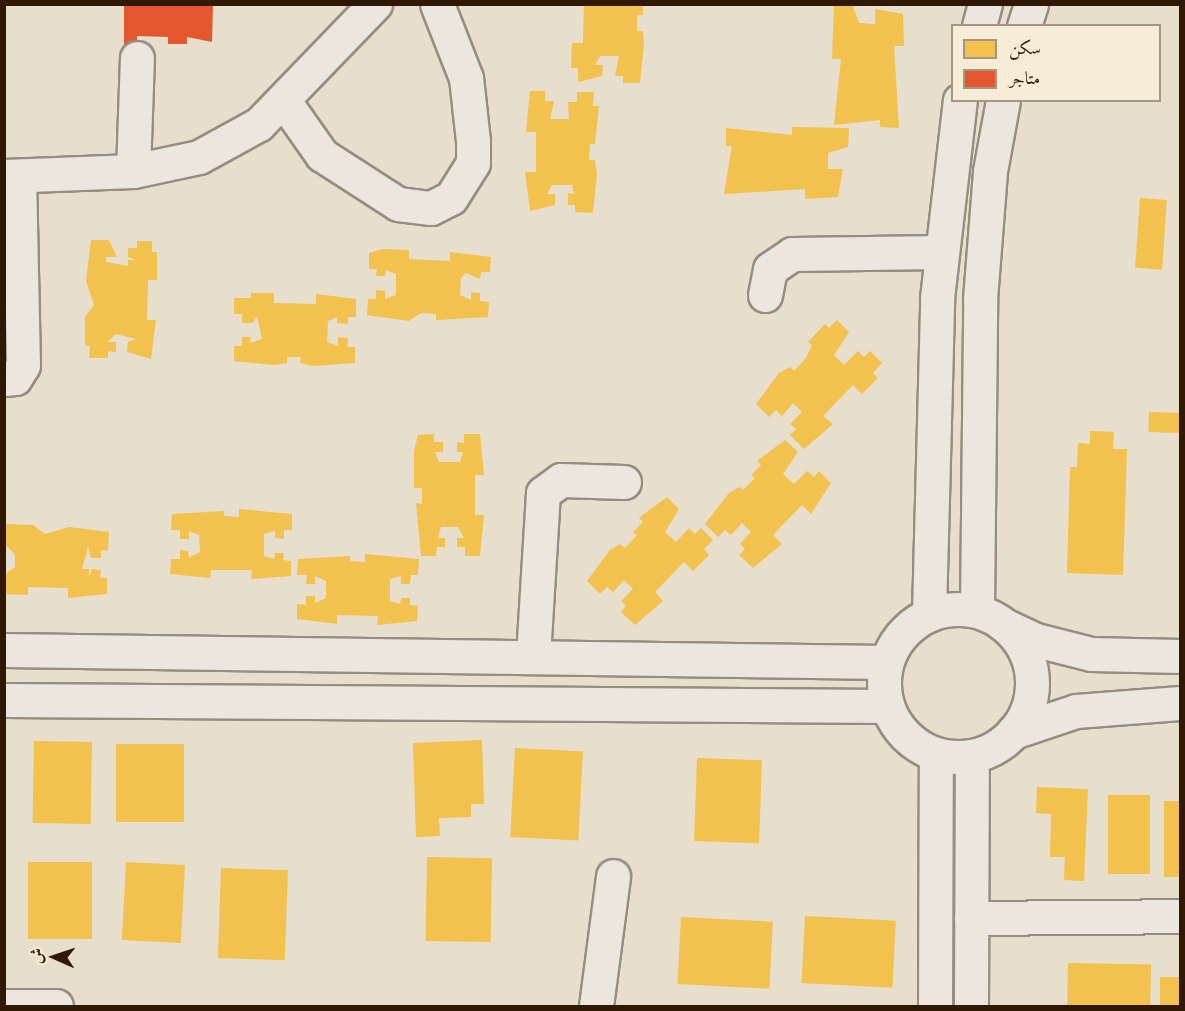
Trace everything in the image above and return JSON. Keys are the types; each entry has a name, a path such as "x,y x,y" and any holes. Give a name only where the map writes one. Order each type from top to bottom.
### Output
{"street":[{"path":"4,379 19,375 23,365 12,176 133,171 199,157 230,143 284,102 375,4"},
{"path":"284,102 322,155 398,204 431,208 451,198 473,163 473,141 466,78 437,4"},
{"path":"980,24 985,4"},
{"path":"1025,24 1031,4"},
{"path":"133,171 137,58"},
{"path":"929,614 941,252 960,102"},
{"path":"977,610 980,299 989,181 1003,102"},
{"path":"765,295 770,269 792,254 941,252"},
{"path":"533,656 543,493 561,480 624,482"},
{"path":"1180,656 1083,652 1008,627 977,610 953,608 929,614 895,642 886,662 887,706 906,736 936,754 972,756 1013,732 1076,711 1180,704"},
{"path":"1008,627 1027,654 1032,687 1013,732"},
{"path":"4,651 886,662"},
{"path":"4,700 887,706"},
{"path":"935,1006 936,754"},
{"path":"971,1006 972,756"},
{"path":"596,1006 613,876"},
{"path":"971,918 1180,916"},
{"path":"4,1006 56,1006"}],"building: سكن":[{"path":"584,4 643,4 643,15 637,15 637,31 643,31 644,44 640,83 623,83 623,76 615,76 619,56 600,56 595,65 603,65 602,76 578,82 578,68 571,68 572,43 583,43"},
{"path":"834,4 852,4 859,23 875,24 875,9 903,14 904,46 894,46 899,128 880,127 880,120 834,125 841,59 832,59"},
{"path":"530,91 545,91 545,101 554,101 550,119 569,119 568,102 577,102 577,92 594,92 593,106 599,106 595,144 590,144 589,160 595,160 597,174 593,213 575,212 575,205 568,205 568,193 574,194 572,185 552,185 547,194 555,194 555,205 530,211 525,172 536,172 536,132 526,132"},
{"path":"792,127 849,128 848,147 828,153 828,169 843,169 838,197 805,199 805,189 724,194 732,146 726,146 726,128 792,135"},
{"path":"1140,198 1167,200 1162,270 1135,268"},
{"path":"91,240 109,240 117,257 106,257 106,262 128,266 128,260 136,260 128,257 128,248 137,248 137,241 152,241 152,252 157,252 157,280 148,280 147,320 156,320 151,359 127,352 128,342 136,339 116,334 107,342 116,342 116,352 108,351 108,358 89,358 90,346 85,345 85,317 94,305 86,281"},
{"path":"382,249 409,250 409,259 450,261 450,252 491,257 490,272 481,272 480,279 466,273 461,278 460,295 471,300 471,292 480,293 480,301 489,302 488,317 436,320 436,314 421,313 409,321 367,315 368,299 376,299 376,290 385,291 385,299 396,295 396,274 386,270 385,276 376,276 377,269 369,269 369,253"},
{"path":"251,293 274,293 274,303 316,304 316,294 356,299 356,317 348,317 348,324 337,323 337,317 328,321 327,342 338,346 338,337 348,338 347,347 355,347 355,363 313,366 300,363 301,357 287,357 287,363 274,365 234,361 234,346 242,346 242,337 251,337 250,343 262,339 257,316 253,323 242,323 242,314 234,314 234,298 251,298"},
{"path":"837,320 849,332 834,355 844,365 858,351 864,357 870,351 882,363 873,373 878,378 862,394 853,385 823,416 833,424 804,449 790,435 796,429 790,424 802,412 793,403 782,416 776,410 769,417 756,404 779,373 790,367 794,371 806,358 812,345 808,342 825,324 829,328"},
{"path":"1149,412 1180,413 1179,433 1148,432"},
{"path":"1090,431 1114,432 1113,449 1127,449 1123,575 1067,573 1070,467 1077,467 1078,443 1090,444"},
{"path":"434,434 434,442 443,442 443,452 435,452 439,462 460,462 463,452 457,452 457,442 464,443 464,434 480,434 484,475 475,475 475,515 484,515 480,556 465,556 465,547 457,547 457,538 464,538 458,527 441,527 438,538 445,538 445,547 437,547 436,556 421,556 416,503 422,504 422,488 414,488 414,451 418,435"},
{"path":"785,440 798,452 783,474 794,484 807,471 814,477 819,471 831,483 811,514 802,505 773,535 782,544 753,568 739,555 745,549 740,544 751,532 742,523 731,535 725,530 718,537 705,524 729,493 739,487 743,490 755,478 751,475 761,465 757,461"},
{"path":"667,497 679,509 665,532 676,542 689,528 695,534 701,528 713,540 704,549 709,555 693,571 684,562 655,592 663,601 635,625 621,612 626,606 621,601 633,589 624,580 613,592 607,587 600,594 587,581 610,550 620,544 625,548 637,535 633,532 643,522 639,518"},
{"path":"239,509 292,514 292,530 284,530 284,539 275,538 275,531 264,534 264,556 274,559 275,553 284,553 283,560 291,561 291,576 251,579 252,570 211,570 210,578 170,574 171,559 180,559 180,550 188,551 189,558 200,552 199,535 189,531 189,539 180,539 180,530 171,530 172,514 224,511 224,516 239,517"},
{"path":"4,524 33,525 45,534 69,527 109,532 108,551 101,550 101,558 91,558 88,547 82,569 89,569 89,577 92,569 101,570 100,578 107,578 107,594 68,598 68,588 28,587 28,595 4,594 4,575 15,567 15,555 7,546 4,554"},
{"path":"365,554 419,559 418,575 411,575 410,584 401,584 401,576 390,579 390,601 400,604 401,598 410,598 410,605 418,606 417,621 377,625 378,616 337,615 337,624 297,619 297,604 306,605 306,596 315,596 315,603 326,598 326,581 315,576 315,584 306,584 307,575 297,575 298,559 350,556 350,561 365,562"},
{"path":"482,740 484,804 471,804 471,817 439,818 440,836 416,837 413,743"},
{"path":"34,741 92,742 91,824 33,823"},
{"path":"116,744 184,744 184,822 116,822"},
{"path":"515,748 583,752 578,840 510,837"},
{"path":"697,758 762,760 759,843 694,841"},
{"path":"1037,787 1088,789 1084,881 1064,880 1065,857 1050,857 1051,814 1036,813"},
{"path":"1108,795 1150,795 1150,874 1108,874"},
{"path":"1164,801 1180,801 1180,877 1164,877"},
{"path":"427,857 492,858 491,942 426,941"},
{"path":"28,862 92,862 92,939 28,939"},
{"path":"126,862 185,865 181,943 122,940"},
{"path":"221,868 288,870 285,960 218,958"},
{"path":"805,916 896,921 892,988 801,983"},
{"path":"681,917 773,922 769,989 677,984"},
{"path":"1068,963 1151,964 1150,1006 1067,1006"},
{"path":"1160,977 1180,977 1180,1006 1160,1006"}],"building: متاجر":[{"path":"124,4 213,4 212,42 187,37 187,44 168,44 168,37 137,36 137,48 124,47"}]}
